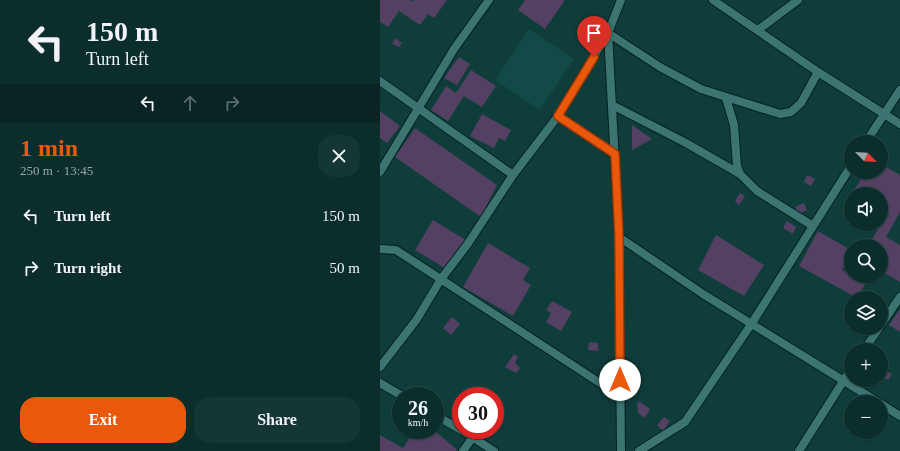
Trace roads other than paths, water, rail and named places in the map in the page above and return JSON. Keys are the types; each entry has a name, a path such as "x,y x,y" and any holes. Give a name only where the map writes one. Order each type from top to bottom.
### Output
{"street":[{"path":"380,172 454,49 489,0"},
{"path":"380,367 417,319 441,279 558,116 608,33 621,0"},
{"path":"713,0 818,72 900,124"},
{"path":"758,30 798,0"},
{"path":"608,33 660,66 694,85 726,98 780,114 791,112 801,103 818,72"},
{"path":"608,33 619,237 620,451"},
{"path":"380,81 418,110 514,176"},
{"path":"870,135 900,90"},
{"path":"726,98 734,125 737,166 740,174"},
{"path":"612,104 686,143 740,174 757,191 813,226"},
{"path":"558,116 615,154"},
{"path":"639,451 685,422 752,323 844,177"},
{"path":"619,237 703,294 844,380 799,451"},
{"path":"380,249 396,250 620,396"},
{"path":"888,315 900,297"},
{"path":"380,384 392,391"},
{"path":"855,387 867,395"},
{"path":"888,408 900,416"},
{"path":"463,451 472,439"},
{"path":"476,439 494,451"}]}
